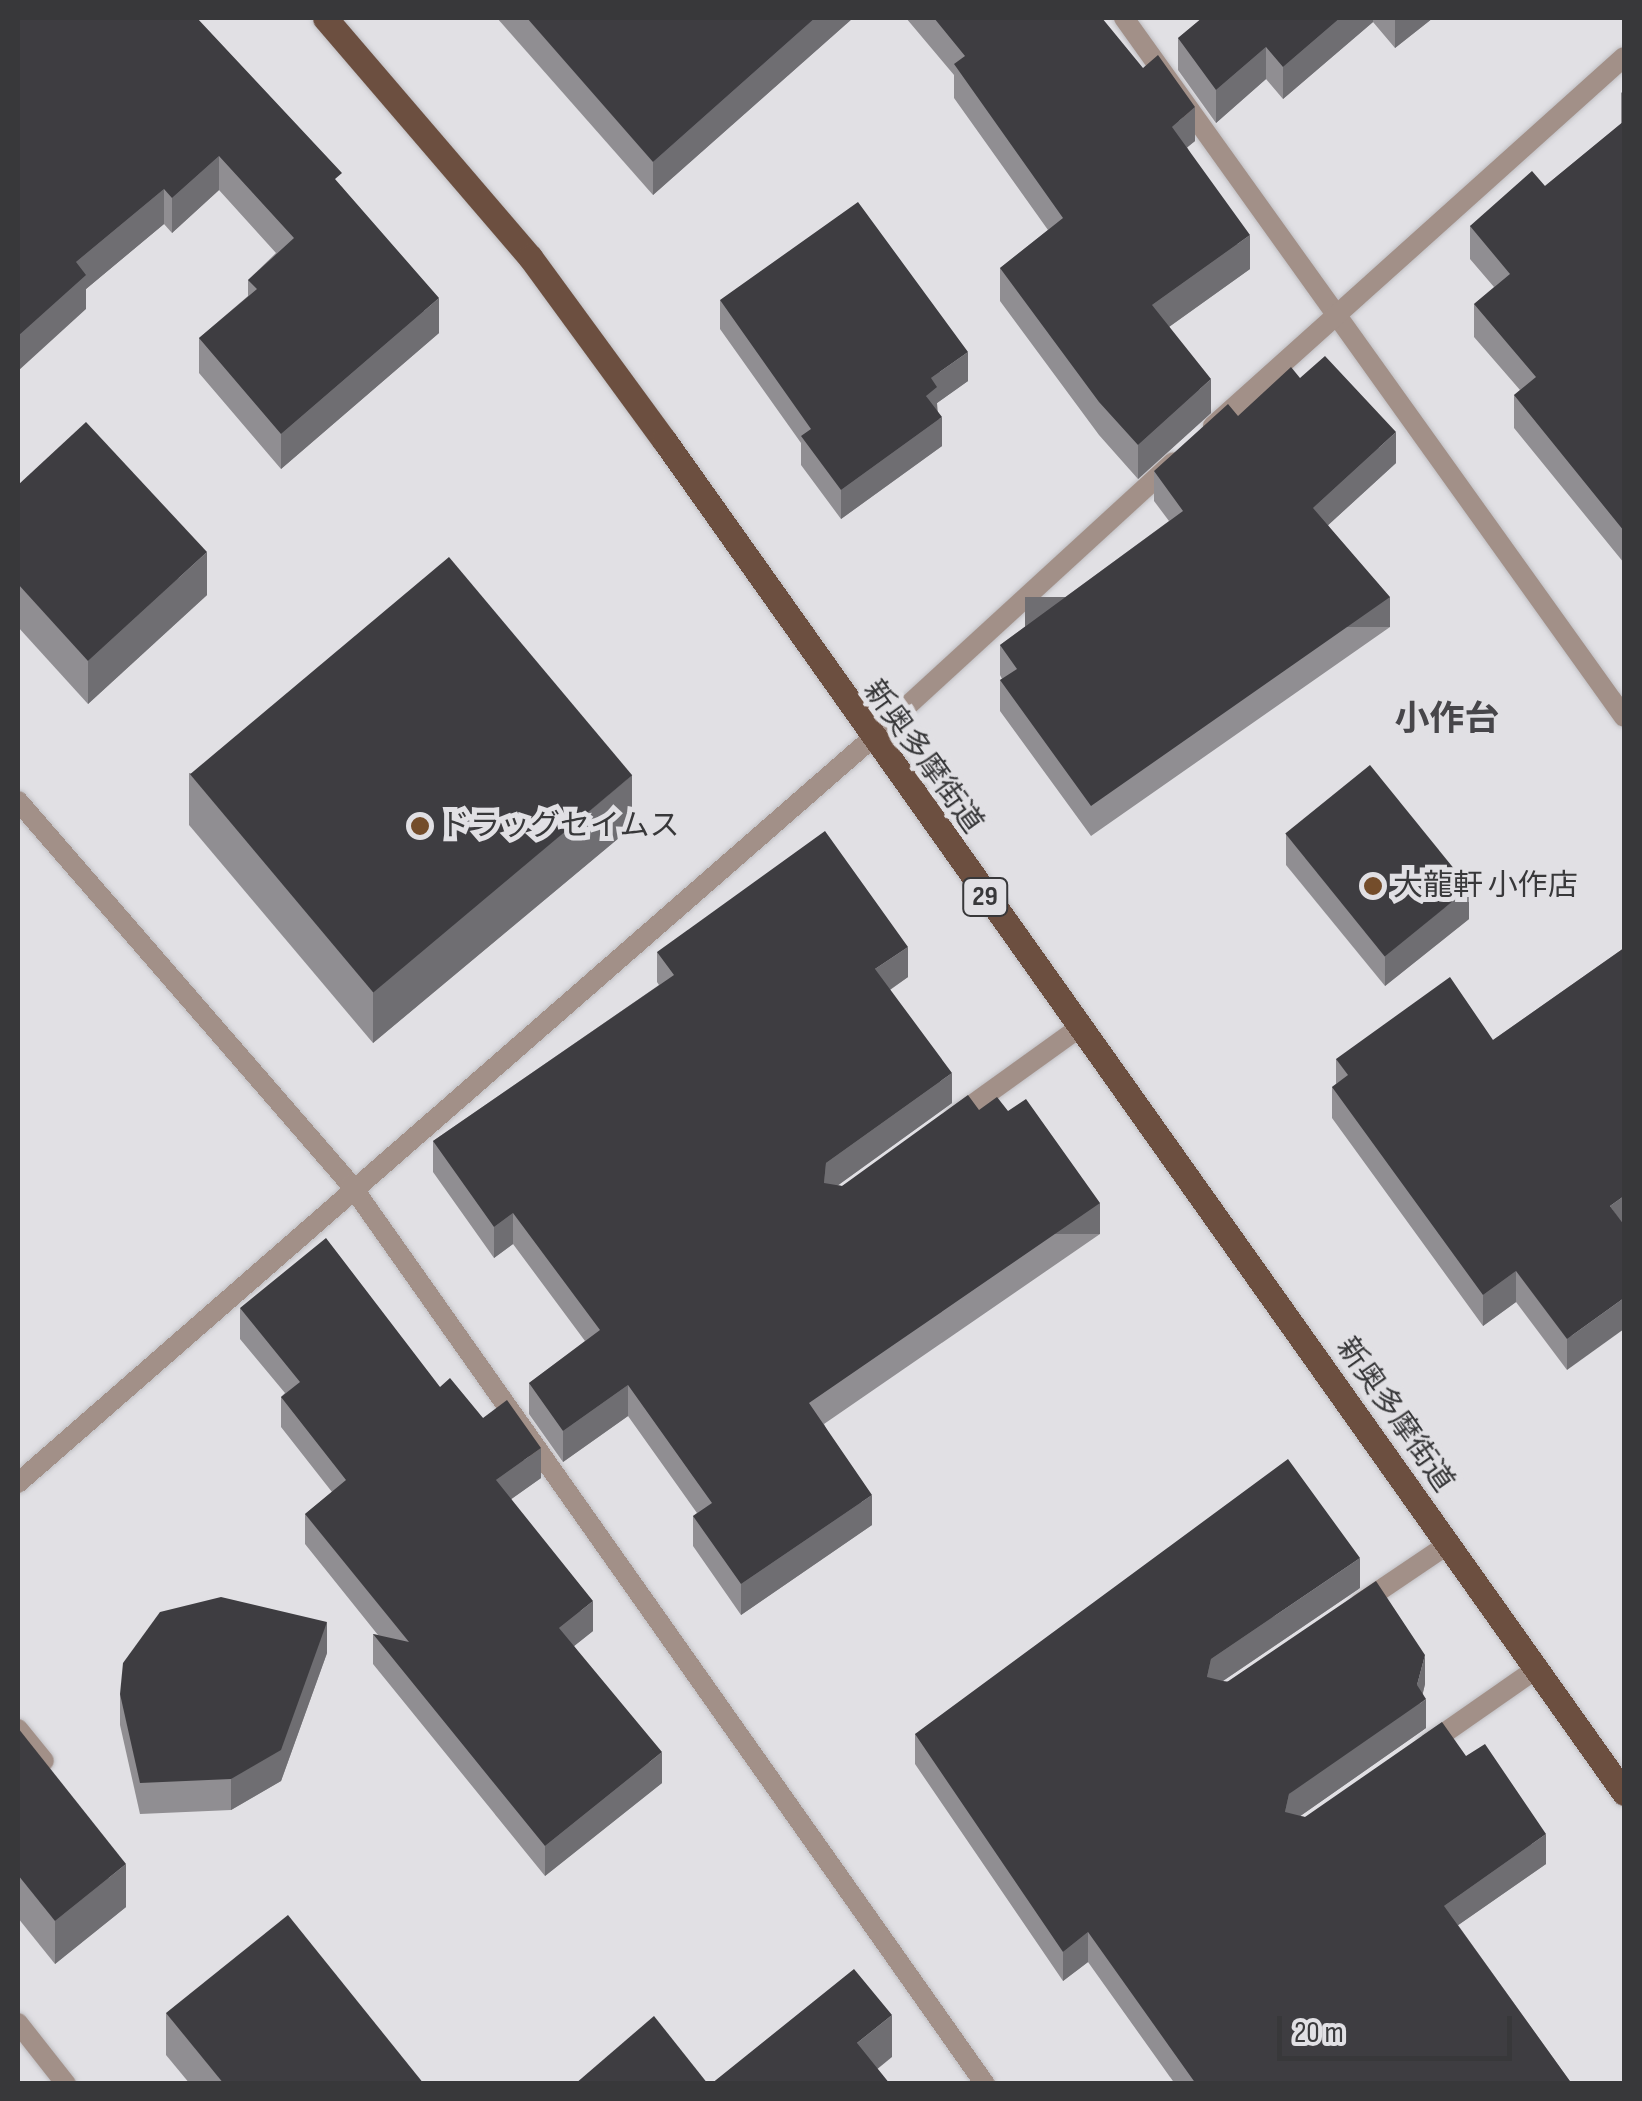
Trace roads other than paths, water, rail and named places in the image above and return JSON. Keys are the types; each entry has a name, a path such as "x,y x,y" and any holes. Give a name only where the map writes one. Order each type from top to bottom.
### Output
{"main road":[{"name":"新奥多摩街道","path":"326,18 530,257 870,740 1080,1028 1624,1793"}],"street":[{"path":"1124,18 1332,316 1624,717"},
{"path":"18,1483 351,1185 870,740 1332,316 1624,57"},
{"path":"18,801 351,1185 985,2084"},
{"path":"942,1128 1080,1028"},
{"path":"1333,1622 1448,1544"},
{"path":"1409,1758 1536,1670"},
{"path":"18,1729 44,1761"},
{"path":"18,2023 66,2084"}],"place":[{"name":"ドラッグセイムス","path":"420,826"},
{"name":"大龍軒 小作店","path":"1373,886"}],"district":[{"name":"小作台","path":"1447,720"}]}
